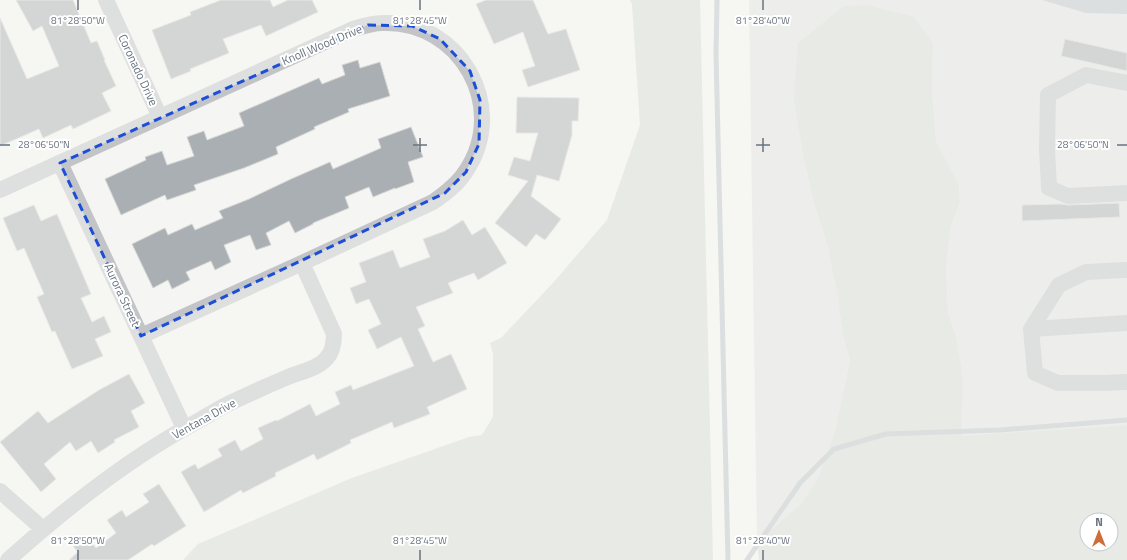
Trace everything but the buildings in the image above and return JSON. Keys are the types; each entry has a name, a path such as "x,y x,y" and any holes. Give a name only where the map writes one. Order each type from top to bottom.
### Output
{"street":[{"name":"Coronado Drive","path":"106,0 160,117"},
{"name":"Knoll Wood Drive","path":"0,190 353,29 368,25 390,23 412,26 440,39 462,59 470,71 476,85 481,107 482,130 479,144 466,172 446,194 433,202 302,263 141,336"},
{"path":"1127,83 1086,75 1048,95 1047,148 1049,188 1068,196 1127,193"},
{"name":"Aurora Street","path":"60,163 184,428"},
{"name":"Ventana Drive","path":"8,560 43,529 143,453 228,404 321,364 327,358 332,351 334,334 302,263"},
{"path":"1127,270 1086,272 1059,286 1031,329 1035,373 1058,383 1127,382"},
{"path":"1031,329 1127,323"},
{"path":"0,492 43,529"}],"highlighted area":[{"path":"368,25 412,26 440,39 470,71 480,100 479,144 466,172 445,193 141,336 60,163"}],"shaded area":[{"path":"630,0 700,0 713,560 183,560 198,544 352,478 469,437 482,435 493,417 493,354 490,343 501,338 553,283 607,220 640,125 632,4"},
{"path":"749,0 1042,0 1086,12 1127,14 1127,425 962,437 963,409 958,352 956,336 948,312 946,266 951,226 960,202 959,185 936,141 932,91 933,43 804,160 814,203 828,248 843,336 850,360 835,431 818,478 802,503 757,542"},
{"path":"1042,0 1127,0 1127,14 1086,13"},
{"path":"868,5 914,17 933,43 932,91 936,141 959,185 960,202 951,226 946,266 948,312 956,336 963,379 962,436 1127,425 1127,560 759,560 757,542 802,503 818,478 835,431 850,360 843,336 828,248 814,203 804,160 794,100 798,43 844,6"}],"waterway":[{"path":"717,0 716,54 728,560"},
{"path":"747,560 800,483 834,449 886,434 1000,430 1127,420"}]}
